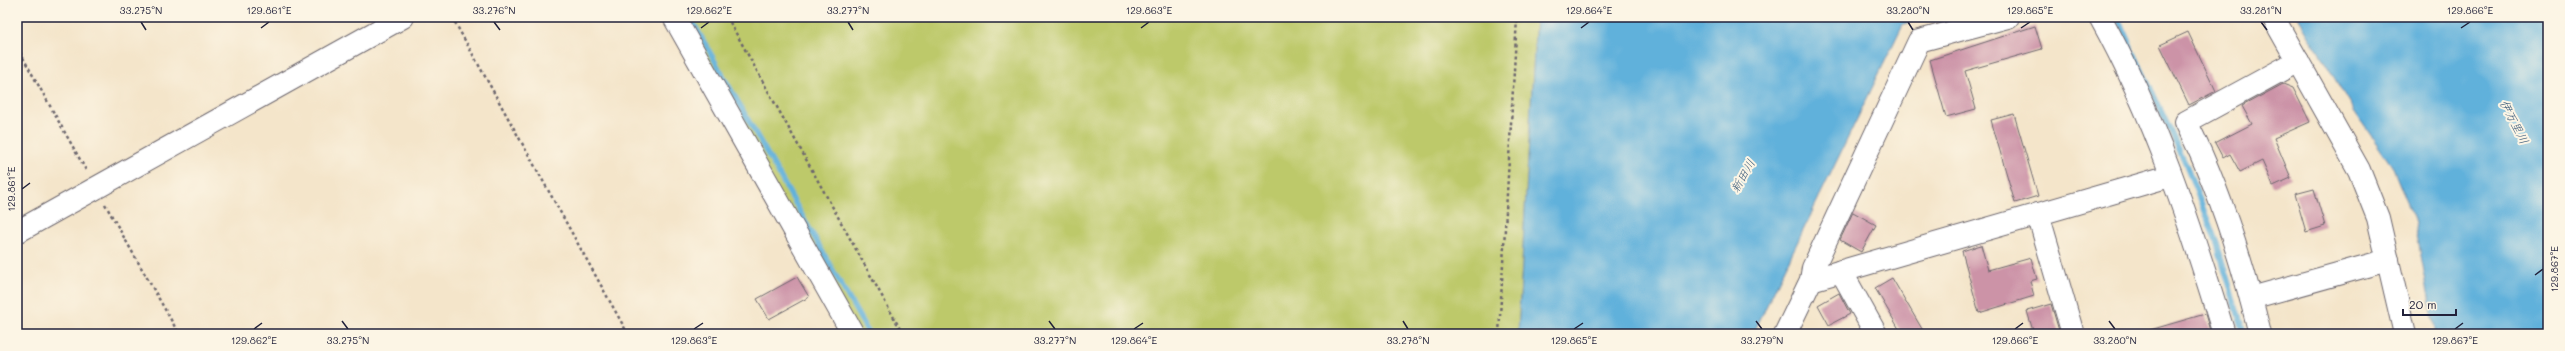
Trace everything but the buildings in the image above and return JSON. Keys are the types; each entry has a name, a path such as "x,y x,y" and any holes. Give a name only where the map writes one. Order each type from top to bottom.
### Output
{"street":[{"path":"17,232 403,17"},
{"path":"674,17 853,334"},
{"path":"1785,334 1811,280 1812,268 1919,41 2008,17"},
{"path":"2100,17 2167,162 2170,176 2200,255 2224,334"},
{"path":"2273,17 2359,170 2378,218 2405,334"},
{"path":"2260,334 2251,298 2227,219 2204,159 2186,122 2298,61"},
{"path":"1811,280 2170,176"},
{"path":"2038,214 2073,334"},
{"path":"2251,298 2388,260"},
{"path":"1841,271 1876,334"}],"path":[{"path":"452,17 628,334"},
{"path":"727,17 903,334"},
{"path":"1499,334 1517,18"},
{"path":"17,47 179,334"}],"green space":[{"path":"677,17 1536,17 1518,334 859,334"}],"water":[{"name":"新田川","path":"1536,17 1926,17 1903,24 1753,334 1518,334"},
{"name":"伊万里川","path":"2298,17 2548,17 2548,334 2436,334 2414,219 2392,166 2354,111"}],"waterway":[{"path":"690,17 869,334"},
{"path":"2117,17 2185,162 2217,244 2244,334"}]}
